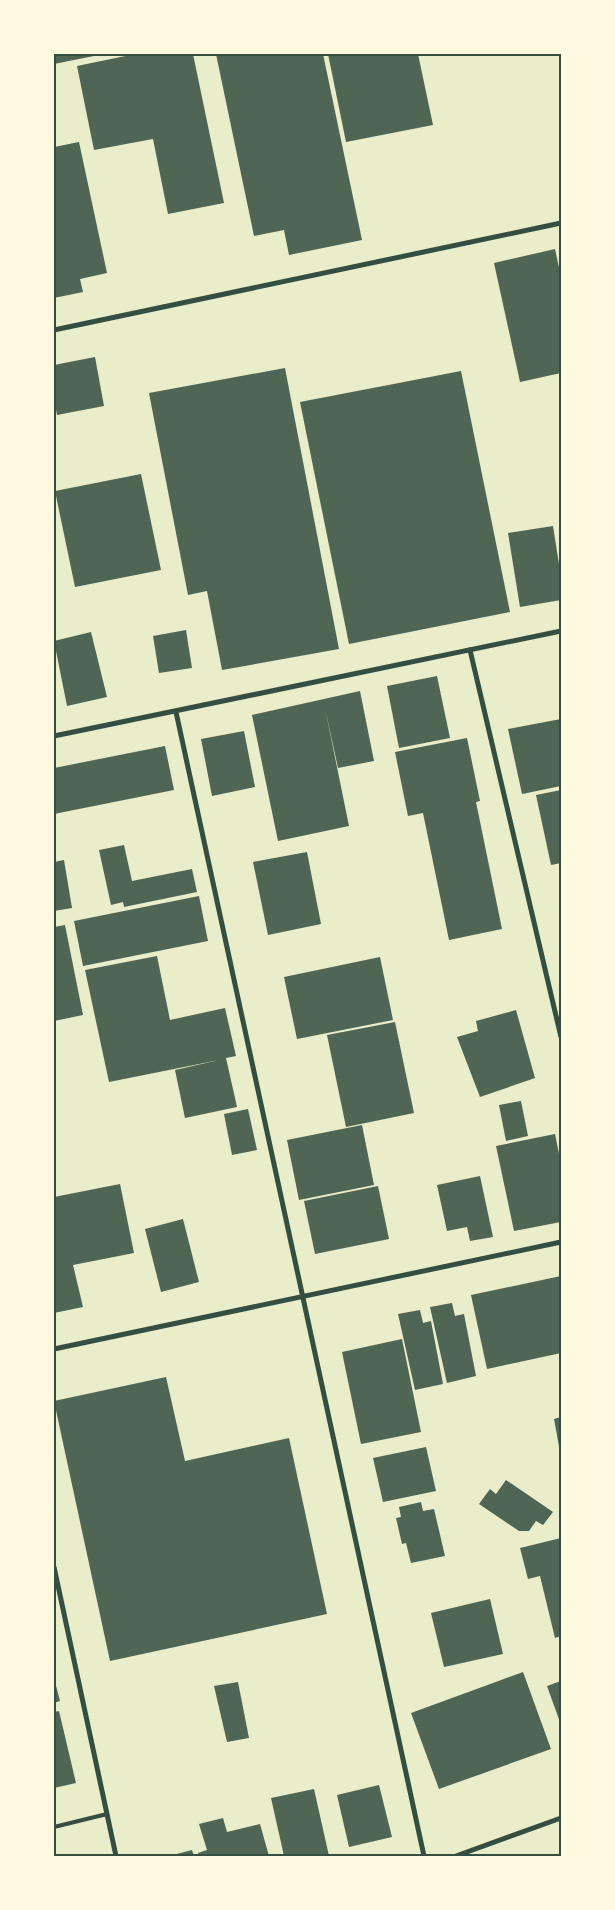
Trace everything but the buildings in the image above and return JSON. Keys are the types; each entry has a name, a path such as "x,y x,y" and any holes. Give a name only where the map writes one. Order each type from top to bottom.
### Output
{"street":[{"path":"54,330 561,224"},
{"path":"54,736 561,631"},
{"path":"470,650 561,1037"},
{"path":"176,712 424,1856"},
{"path":"54,1349 561,1242"},
{"path":"54,1567 116,1856"},
{"path":"456,1856 561,1818"}],"lane":[{"path":"54,1827 106,1814"}]}
